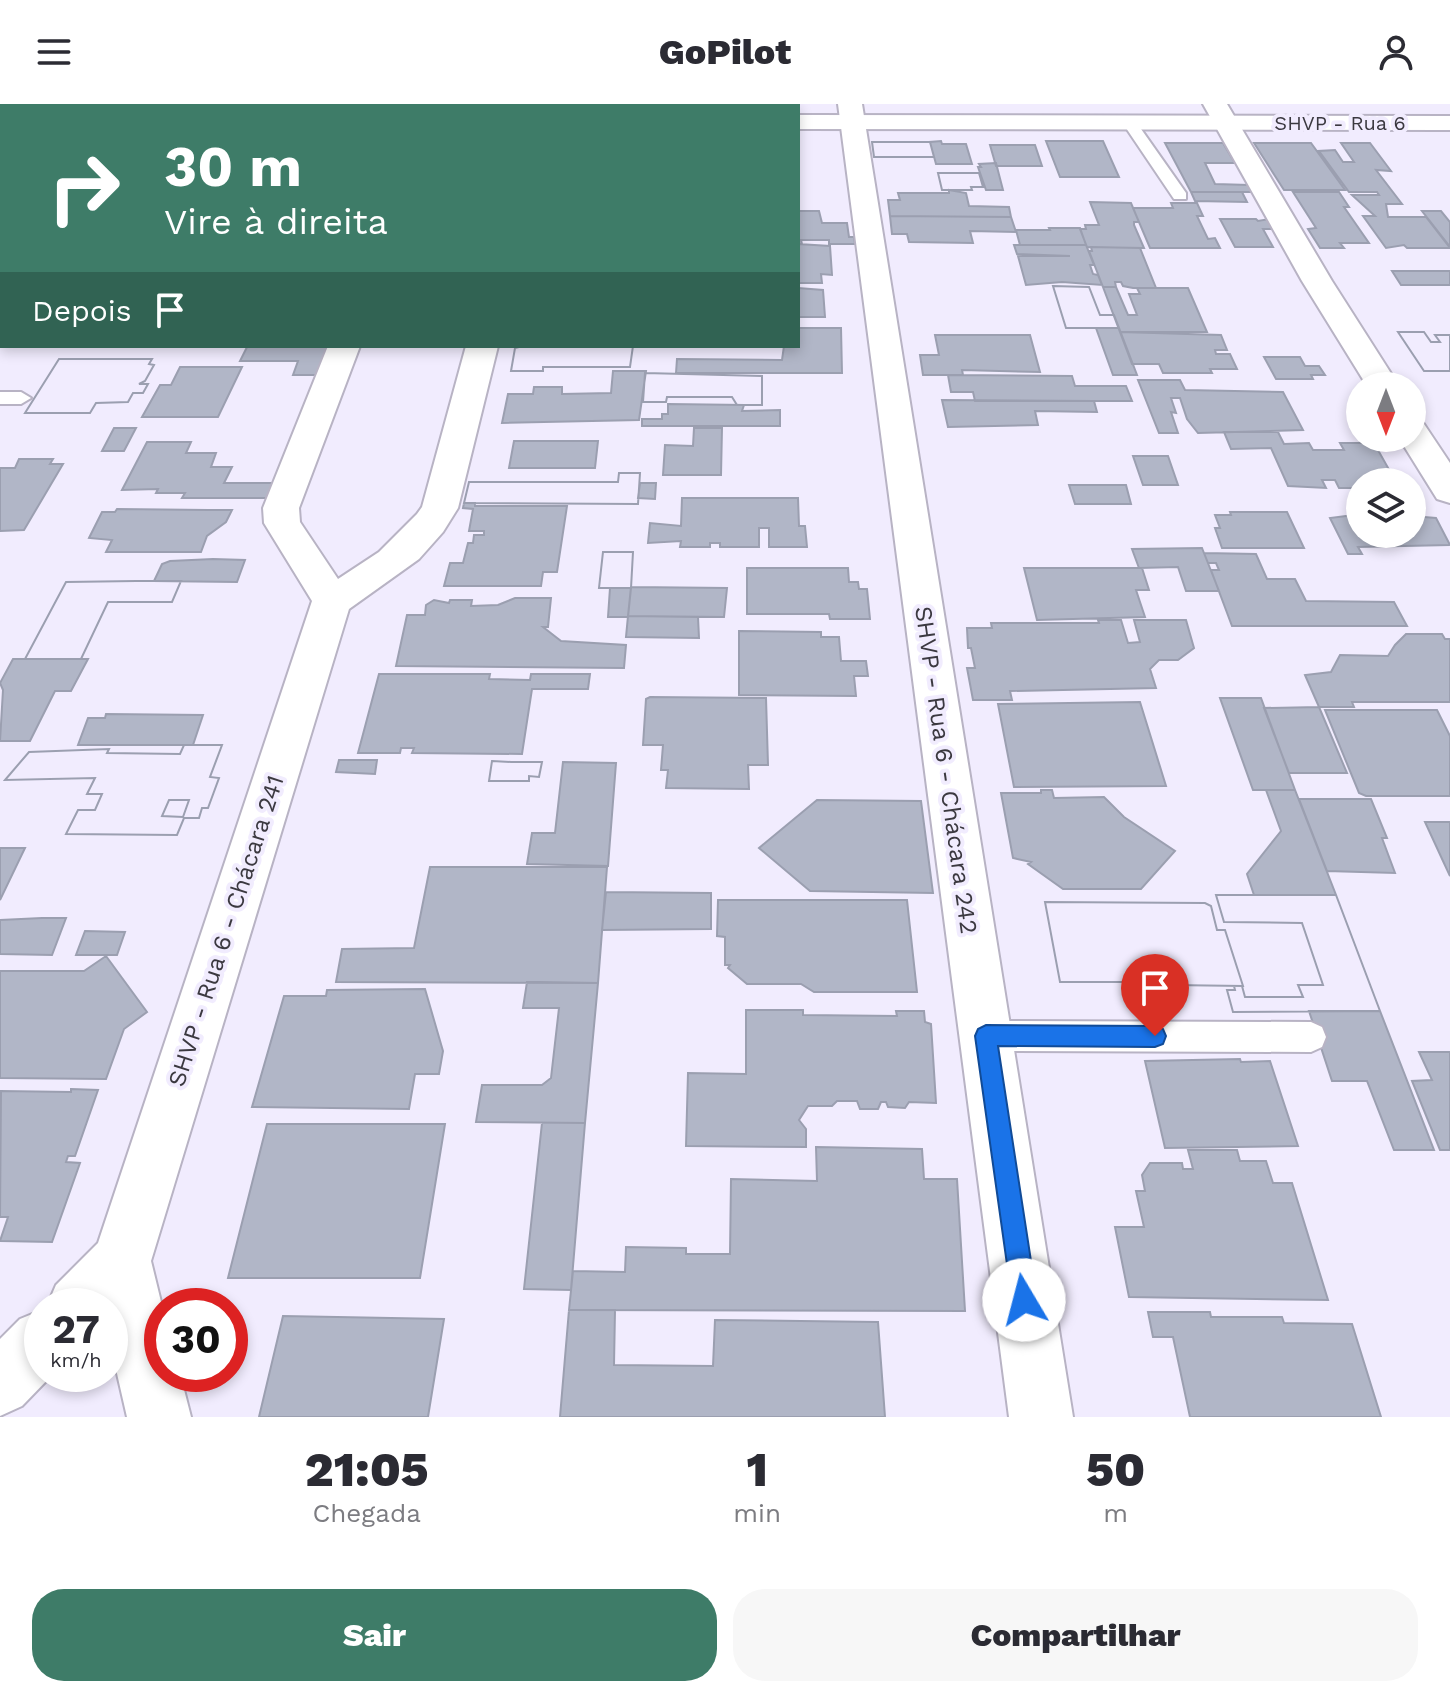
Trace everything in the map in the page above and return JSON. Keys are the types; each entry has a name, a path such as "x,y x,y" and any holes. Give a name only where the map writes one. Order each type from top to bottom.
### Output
{"street":[{"name":"SHVP - Rua 6","path":"800,122 851,113 1129,122 1221,113 1450,123"},
{"name":"SHVP - Rua 6 - Chácara 242","path":"851,113 1041,1417"},
{"path":"1221,113 1317,281 1374,372"},
{"path":"343,348 281,508 282,523 332,601 402,553 431,525 440,508 481,348"},
{"path":"1425,452 1450,491"},
{"name":"SHVP - Rua 6 - Chácara 241","path":"95,1288 121,1261 332,601"},
{"path":"121,1261 159,1417"},
{"path":"0,1384 24,1359"}],"lane":[{"path":"1129,122 1180,196"},
{"path":"0,398 21,398"},
{"path":"986,1036 1311,1037"}],"building":[{"path":"941,141 942,144 966,144 972,164 936,164 930,142"},
{"path":"1046,141 1103,141 1119,177 1060,177"},
{"path":"872,142 930,142 934,157 874,157"},
{"path":"872,142 930,142 934,157 874,157"},
{"path":"1165,143 1223,143 1235,163 1205,163 1215,184 1249,185 1253,192 1191,192"},
{"path":"1254,143 1311,143 1345,190 1284,190"},
{"path":"1341,143 1370,143 1391,171 1376,170 1402,204 1386,204 1388,217 1426,217 1450,248 1407,248 1404,245 1386,248 1363,216 1375,216 1352,195 1379,195 1377,192 1349,192 1319,151 1335,150 1343,162 1354,162"},
{"path":"990,145 1035,145 1042,166 996,166"},
{"path":"996,163 1003,190 986,190 979,164"},
{"path":"938,173 979,173 983,187 942,190"},
{"path":"938,173 979,173 983,187 942,190"},
{"path":"949,190 966,193 969,206 1009,207 1011,217 890,216 888,200 900,200 898,193 949,193"},
{"path":"1191,192 1242,192 1247,202 1195,201"},
{"path":"1293,192 1339,192 1349,207 1344,207 1369,243 1340,243 1344,248 1320,248 1308,229 1316,228"},
{"path":"1090,202 1131,203 1139,222 1134,222 1134,225 1144,248 1087,247 1080,229 1086,229 1085,225 1099,225"},
{"path":"1171,203 1197,203 1203,216 1197,216 1208,239 1215,238 1220,248 1150,248 1133,208 1173,208"},
{"path":"800,211 819,211 822,223 847,223 849,237 854,237 855,244 801,240 800,244"},
{"path":"1422,211 1441,211 1450,222 1450,247"},
{"path":"890,216 1011,217 1016,232 970,231 973,243 909,242 907,234 892,234"},
{"path":"1220,219 1269,219 1274,229 1263,229 1273,247 1235,247"},
{"path":"1080,228 1086,245 1020,245 1016,230"},
{"path":"800,244 830,246 832,275 821,274 822,283 800,283"},
{"path":"1014,245 1086,245 1094,265 1090,265 1093,274 1098,275 1102,285 1062,282 1026,285 1018,256 1070,256 1017,254"},
{"path":"1091,247 1140,248 1156,288 1133,288 1123,286 1121,282 1115,282 1116,287 1103,287 1089,251 1092,251"},
{"path":"1392,271 1450,271 1450,285 1401,285"},
{"path":"1053,286 1089,287 1100,315 1114,315 1119,328 1066,328"},
{"path":"1053,286 1089,287 1100,315 1114,315 1119,328 1066,328"},
{"path":"1103,287 1116,287 1128,315 1137,315 1129,294 1140,294 1137,288 1188,288 1207,332 1120,332"},
{"path":"800,288 823,290 825,317 800,317"},
{"path":"800,328 841,328 842,373 676,373 677,359 782,360 784,348 800,348"},
{"path":"1096,328 1119,328 1137,375 1113,375"},
{"path":"1120,332 1221,335 1227,350 1215,350 1216,354 1230,354 1237,369 1210,369 1212,373 1163,373 1159,364 1132,364"},
{"path":"1398,332 1424,332 1431,342 1440,342 1435,335 1450,335 1450,371 1424,371"},
{"path":"1398,332 1424,332 1431,342 1440,342 1435,335 1450,335 1450,371 1424,371"},
{"path":"935,335 1030,335 1040,372 962,370 963,375 923,375 920,355 939,355"},
{"path":"246,348 329,348 318,375 293,375 298,361 240,361"},
{"path":"515,348 633,348 630,367 543,367 543,371 511,371"},
{"path":"515,348 633,348 630,367 543,367 543,371 511,371"},
{"path":"1264,357 1300,357 1305,366 1319,366 1325,375 1311,375 1313,379 1276,379"},
{"path":"59,359 152,359 149,364 154,365 145,381 139,384 148,384 143,393 133,393 128,402 96,403 90,413 25,413"},
{"path":"59,359 152,359 149,364 154,365 145,381 139,384 148,384 143,393 133,393 128,402 96,403 90,413 25,413"},
{"path":"180,367 242,367 218,417 142,417 160,385 171,385"},
{"path":"613,371 646,371 639,420 502,423 508,394 533,394 534,387 562,387 562,394 611,393"},
{"path":"645,373 762,376 762,405 737,405 732,397 667,397 666,402 643,402"},
{"path":"645,373 762,376 762,405 737,405 732,397 667,397 666,402 643,402"},
{"path":"948,375 1072,376 1075,386 1126,386 1132,401 975,401 973,392 951,392"},
{"path":"1138,380 1180,380 1185,390 1283,392 1303,430 1198,433 1187,419 1180,398 1171,398 1176,413 1171,412 1178,433 1159,433"},
{"path":"942,400 1094,401 1097,412 1035,411 1038,425 948,427"},
{"path":"668,404 744,405 742,411 780,410 780,426 642,426 642,419 662,419 662,414 668,414"},
{"path":"114,428 136,428 124,451 102,451"},
{"path":"694,428 722,428 721,475 663,475 665,445 693,446"},
{"path":"1224,432 1278,432 1284,444 1309,443 1313,450 1344,450 1340,443 1346,443 1346,452 1379,452 1388,468 1346,468 1346,488 1339,488 1335,480 1322,480 1326,488 1288,486 1271,448 1231,449"},
{"path":"514,441 598,441 595,468 509,468"},
{"path":"147,442 191,442 186,453 216,453 211,467 232,467 224,483 276,483 270,498 182,498 185,493 156,493 158,489 122,490"},
{"path":"1133,456 1168,456 1178,485 1143,485"},
{"path":"19,459 53,459 50,464 63,464 24,530 0,531 0,468 15,468"},
{"path":"619,473 640,473 638,504 464,503 469,482 618,482"},
{"path":"619,473 640,473 638,504 464,503 469,482 618,482"},
{"path":"640,483 656,483 655,499 638,498"},
{"path":"1069,485 1126,485 1131,504 1075,504"},
{"path":"682,498 798,498 799,526 805,526 807,547 769,547 769,528 759,528 759,547 720,547 720,543 710,543 710,547 680,547 681,541 648,543 650,523 681,526"},
{"path":"464,503 475,503 475,506 567,506 557,572 543,572 541,586 444,586 450,563 463,563 468,543 473,543 474,535 484,535 484,531 469,531 473,509 463,508"},
{"path":"117,509 232,510 226,522 207,536 201,552 106,552 112,540 89,538 102,512 115,512"},
{"path":"1230,512 1287,512 1304,548 1222,548 1215,528 1220,528 1215,515 1231,515"},
{"path":"1346,516 1346,548 1359,548 1362,554 1348,554 1330,518"},
{"path":"1426,517 1436,518 1450,545 1426,546"},
{"path":"1202,548 1219,591 1186,591 1178,567 1139,568 1132,549"},
{"path":"603,552 633,552 631,588 599,588"},
{"path":"603,552 633,552 631,588 599,588"},
{"path":"1204,553 1256,554 1267,579 1295,579 1306,601 1394,602 1407,626 1232,626 1211,570 1219,570 1216,563 1208,563"},
{"path":"245,560 237,582 154,581 162,564 170,561"},
{"path":"747,568 848,568 849,582 858,582 859,589 867,589 870,619 830,619 829,614 747,614"},
{"path":"1024,568 1142,568 1149,590 1136,590 1145,617 1037,620"},
{"path":"181,581 172,602 108,602 81,659 25,659 66,582"},
{"path":"181,581 172,602 108,602 81,659 25,659 66,582"},
{"path":"631,587 727,588 724,617 628,616"},
{"path":"610,588 631,588 628,617 608,617"},
{"path":"515,598 551,598 548,627 543,627 561,641 626,645 624,668 396,666 407,615 425,615 426,605 434,600 449,603 450,600 472,600 471,606 498,605"},
{"path":"628,616 698,617 699,638 626,637"},
{"path":"1098,620 1121,620 1128,643 1140,642 1134,620 1186,620 1194,648 1178,660 1159,660 1150,669 1156,688 1010,691 1012,700 973,700 967,668 975,668 971,648 968,648 967,628 992,628 991,623 1099,623"},
{"path":"739,631 821,632 821,637 839,637 841,661 866,661 868,676 854,676 856,696 739,695"},
{"path":"1406,634 1442,634 1445,639 1450,639 1450,702 1352,702 1354,707 1319,707 1305,675 1331,672 1340,655 1388,656"},
{"path":"13,659 88,659 71,691 55,691 30,741 0,741 3,690 0,683"},
{"path":"379,674 490,674 489,679 530,680 531,674 590,674 588,689 532,689 522,754 412,753 414,748 401,748 400,753 358,753"},
{"path":"766,698 768,765 748,765 749,789 666,788 668,770 661,770 663,745 643,745 646,699"},
{"path":"1220,698 1261,698 1295,790 1253,790"},
{"path":"1140,702 1166,786 1014,787 998,704"},
{"path":"1319,707 1347,773 1289,773 1264,708"},
{"path":"1325,710 1437,710 1450,736 1450,796 1366,796 1359,793"},
{"path":"106,714 203,715 193,745 78,745 88,718 105,718"},
{"path":"184,745 222,745 210,777 219,778 208,808 202,808 199,818 184,818 177,835 66,834 78,810 95,810 102,794 87,794 95,778 5,780 29,752 109,749 107,753 180,754","holes":["169,800 189,800 183,817 162,816"]},
{"path":"184,745 222,745 210,777 219,778 208,808 202,808 199,818 184,818 177,835 66,834 78,810 95,810 102,794 87,794 95,778 5,780 29,752 109,749 107,753 180,754","holes":["169,800 189,800 183,817 162,816"]},
{"path":"339,760 377,760 375,774 336,772"},
{"path":"492,761 542,762 539,777 529,776 529,781 489,781"},
{"path":"492,761 542,762 539,777 529,776 529,781 489,781"},
{"path":"563,762 616,763 608,866 527,864 532,833 555,833"},
{"path":"1041,790 1052,790 1054,798 1104,797 1124,817 1175,851 1141,889 1063,889 1028,864 1031,862 1013,858 1001,793 1041,793"},
{"path":"1266,790 1295,790 1336,895 1254,895 1247,874 1281,831"},
{"path":"1299,799 1371,799 1387,838 1382,838 1395,873 1327,871"},
{"path":"817,800 921,801 933,893 810,891 759,848"},
{"path":"1425,822 1450,822 1450,876 1443,861"},
{"path":"0,848 25,848 0,900"},
{"path":"430,867 607,867 598,983 336,982 342,949 414,948"},
{"path":"606,892 711,893 711,929 602,930"},
{"path":"1216,895 1336,895 1380,1011 1233,1012 1227,990 1235,990 1234,986 1242,986 1245,997 1303,997 1298,985 1323,985 1302,923 1224,922"},
{"path":"1216,895 1336,895 1380,1011 1233,1012 1227,990 1235,990 1234,986 1242,986 1245,997 1303,997 1298,985 1323,985 1302,923 1224,922"},
{"path":"718,900 907,900 917,992 814,992 801,984 747,984 728,968 730,965 725,965 725,937 717,936"},
{"path":"1045,902 1205,903 1211,906 1217,930 1225,930 1243,986 1171,985 1169,976 1165,976 1167,982 1060,982"},
{"path":"1045,902 1205,903 1211,906 1217,930 1225,930 1243,986 1171,985 1169,976 1165,976 1167,982 1060,982"},
{"path":"66,918 52,955 0,954 0,920"},
{"path":"85,931 125,932 117,955 76,955"},
{"path":"106,956 147,1012 124,1029 106,1079 0,1078 0,971 84,971"},
{"path":"527,982 598,983 585,1123 476,1122 482,1085 542,1085 551,1078 559,1008 523,1008"},
{"path":"425,989 443,1051 439,1074 415,1074 409,1109 252,1107 284,996 326,996 327,990"},
{"path":"746,1010 803,1010 803,1015 897,1016 896,1011 924,1011 925,1022 931,1024 936,1103 909,1102 905,1108 888,1107 886,1102 881,1102 878,1109 860,1109 857,1101 837,1101 832,1106 808,1106 799,1120 806,1129 806,1147 686,1146 688,1073 746,1074"},
{"path":"1309,1011 1380,1011 1434,1150 1394,1150 1367,1081 1332,1081"},
{"path":"1419,1052 1450,1052 1450,1150 1440,1150 1412,1081 1432,1080"},
{"path":"1240,1059 1241,1062 1270,1061 1298,1146 1165,1148 1145,1061"},
{"path":"71,1089 98,1090 75,1156 68,1156 66,1162 80,1163 52,1242 0,1241 8,1217 0,1217 1,1091 71,1092"},
{"path":"542,1123 585,1123 571,1290 524,1289"},
{"path":"267,1124 445,1124 420,1278 228,1278"},
{"path":"816,1147 922,1149 924,1179 957,1179 965,1311 569,1310 573,1271 625,1272 626,1247 686,1248 686,1254 730,1254 731,1179 817,1181"},
{"path":"1188,1150 1237,1150 1240,1161 1266,1161 1273,1183 1292,1183 1328,1300 1129,1297 1115,1227 1144,1227 1136,1191 1145,1191 1142,1175 1150,1163 1182,1163 1183,1169 1193,1169"},
{"path":"569,1310 615,1310 614,1365 713,1366 715,1320 878,1322 885,1417 560,1417"},
{"path":"1148,1312 1210,1312 1211,1317 1282,1317 1284,1323 1352,1324 1381,1417 1190,1417 1173,1337 1153,1337"},
{"path":"283,1316 444,1319 428,1417 259,1417"}],"route":[{"path":"1024,1300 986,1036 1155,1036"}]}
